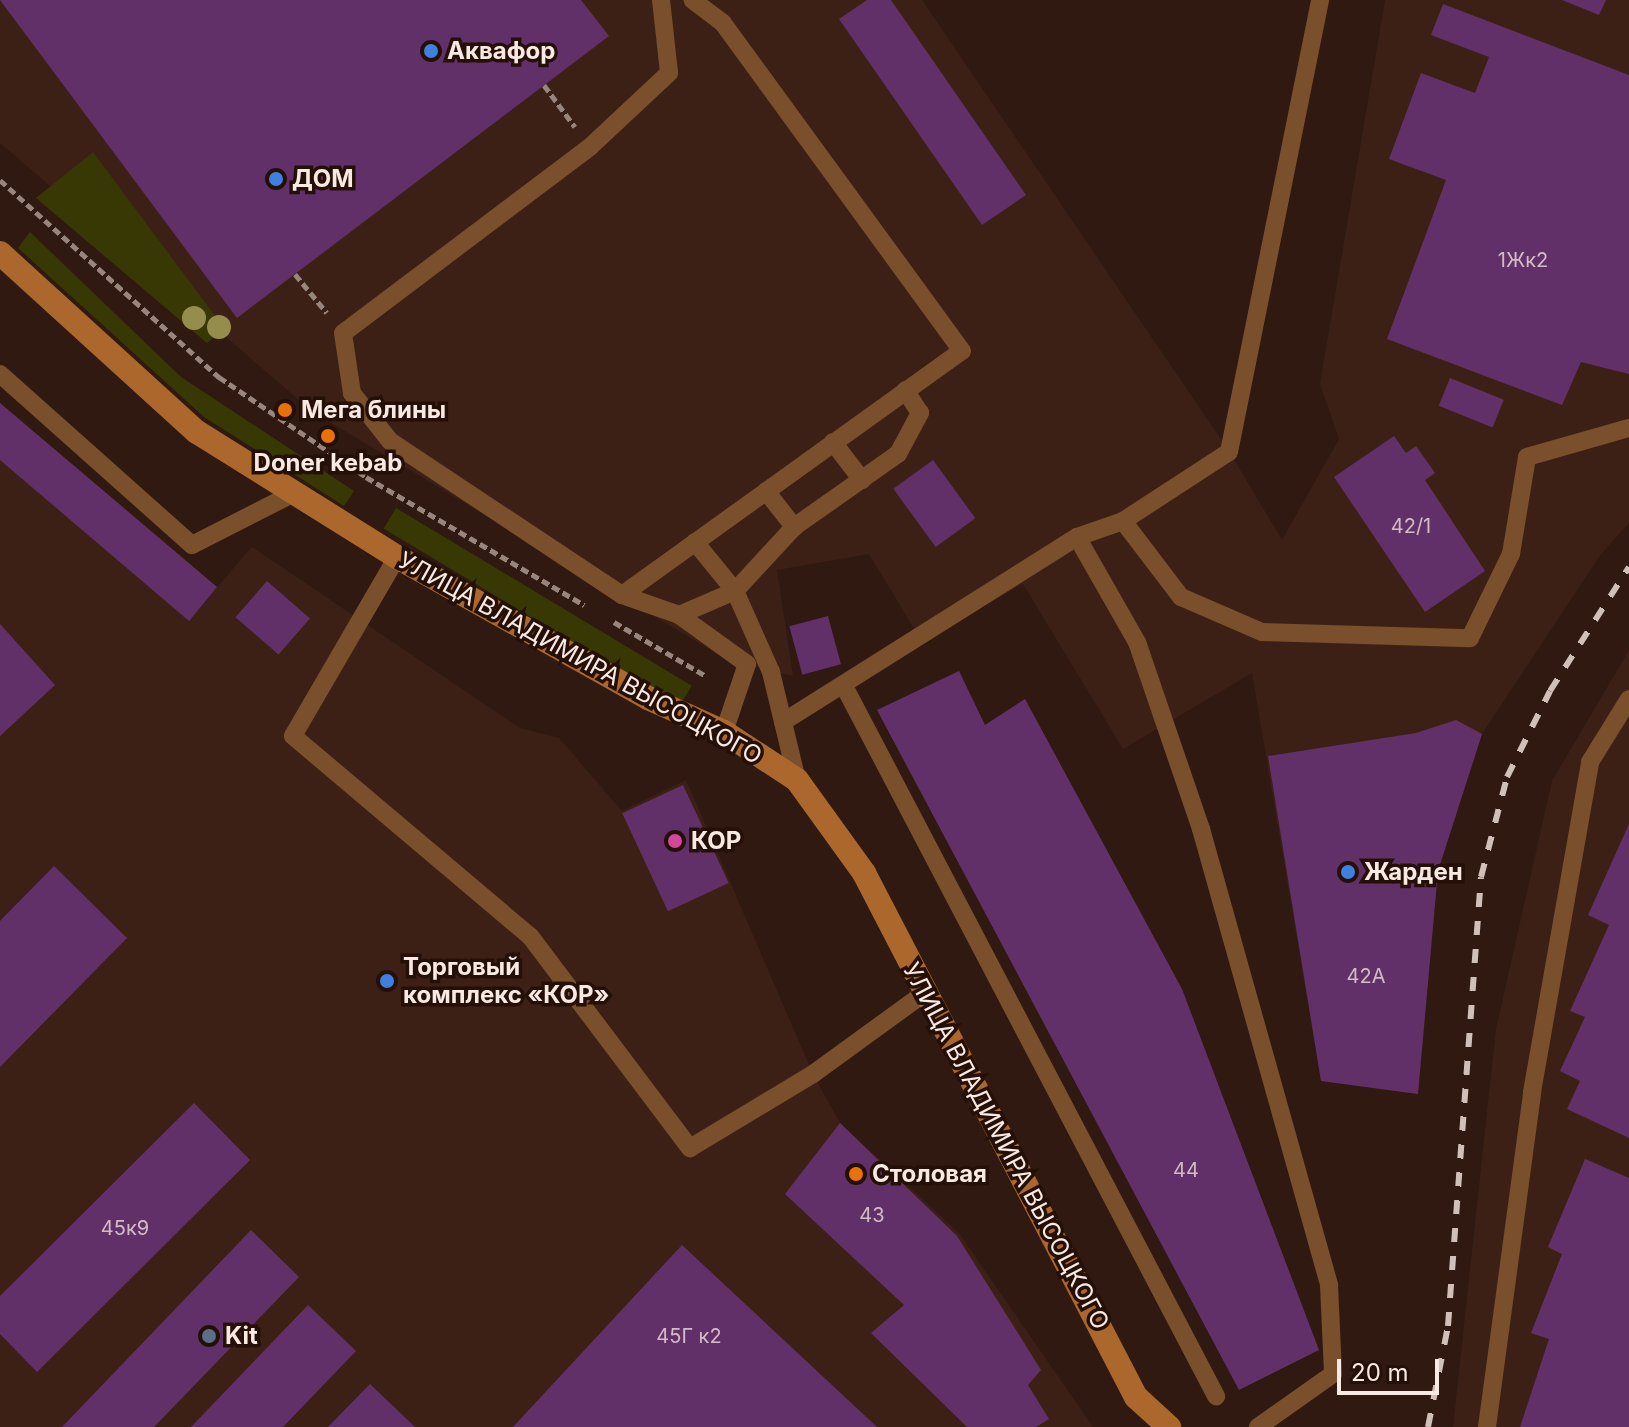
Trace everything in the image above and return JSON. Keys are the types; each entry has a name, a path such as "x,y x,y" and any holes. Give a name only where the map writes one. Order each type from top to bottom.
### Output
{"main road":[{"name":"УЛИЦА ВЛАДИМИРА ВЫСОЦКОГО","path":"0,253 197,432 397,557 648,698 724,732 797,780 864,873 1136,1397 1169,1427"}],"lane":[{"path":"661,0 669,73 590,147 343,333 352,393 390,441 622,595 679,615 747,664 724,732"},
{"path":"622,595 962,351 723,23 693,0"},
{"path":"783,722 1077,537 1123,521 1229,452 1320,0"},
{"path":"0,374 192,545 294,493"},
{"path":"679,615 735,591 794,527 898,454 920,413 905,390"},
{"path":"1123,521 1181,597 1262,632 1470,638 1511,554 1527,457 1629,428"},
{"path":"833,442 862,480"},
{"path":"766,491 794,527"},
{"path":"1077,537 1137,642 1201,829 1329,1285 1333,1374 1258,1427"},
{"path":"695,542 735,591 771,672 797,780"},
{"path":"397,557 293,736 530,936 690,1148 813,1074 926,992"},
{"path":"844,686 1216,1396"},
{"path":"1487,1427 1532,1092 1590,762 1629,699"}],"path":[{"path":"544,85 590,147"},
{"path":"0,180 219,377 366,477 597,613"},
{"path":"295,274 343,333"},
{"path":"611,621 706,676"}],"shaded area":[{"path":"0,0 922,0 1229,451 1282,540 1339,439 1320,384 1385,0 1629,0 1629,523 1601,554 1482,734 1438,871 1418,1094 1321,1081 1252,673 1123,749 1023,584 921,640 869,554 777,570 793,676 724,658 313,412 0,143"},
{"path":"93,152 224,328 207,343 36,198"},
{"path":"30,232 181,377 354,491 344,506 204,417 18,248"},
{"name":"Торговый комплекс «КОР»","path":"0,403 217,587 252,547 520,728 559,738 622,811 686,780 813,1074 840,1123 959,1233 1093,1427 0,1427"},
{"path":"396,508 692,686 679,706 384,529"},
{"path":"1629,650 1629,1427 1453,1427 1496,1029 1552,781"}],"building":[{"name":"ДОМ","path":"0,0 581,0 609,36 237,318"},
{"path":"867,0 891,0 1026,195 982,225 839,19"},
{"path":"1562,0 1606,0 1599,15"},
{"path":"1443,4 1629,75 1629,374 1581,362 1562,405 1387,339 1446,180 1389,159 1421,73 1475,93 1489,57 1431,35"},
{"path":"1450,378 1504,400 1493,428 1439,406"},
{"path":"0,403 217,587 189,621 0,460"},
{"path":"1394,436 1406,453 1416,446 1435,473 1425,480 1485,571 1425,612 1334,477"},
{"path":"933,460 975,518 936,547 893,489"},
{"path":"267,581 310,618 279,655 236,617"},
{"path":"828,616 841,664 802,675 789,626"},
{"path":"0,624 55,685 0,736"},
{"path":"959,671 985,725 1025,699 1182,989 1319,1350 1239,1390 877,710"},
{"path":"1456,720 1482,734 1438,871 1418,1094 1321,1081 1268,756 1416,733"},
{"path":"683,785 729,883 668,911 622,813"},
{"path":"1629,824 1629,1138 1567,1109 1580,1081 1560,1071 1585,1017 1570,1011 1609,925 1588,915"},
{"path":"54,866 127,938 0,1067 0,921"},
{"path":"194,1103 250,1160 37,1372 0,1334 0,1296"},
{"path":"840,1123 957,1236 1041,1370 1028,1385 1049,1419 1036,1427 967,1427 871,1333 904,1305 785,1194"},
{"path":"1585,1159 1629,1178 1629,1427 1520,1427 1549,1339 1531,1333 1562,1254 1548,1247"},
{"path":"251,1230 299,1277 154,1427 62,1427"},
{"path":"682,1245 877,1427 513,1427"},
{"path":"308,1305 356,1351 283,1427 191,1427"},
{"path":"370,1384 415,1427 328,1427"}],"railway":[{"path":"1428,1427 1448,1326 1481,877 1507,777 1550,691 1629,567"}],"place":[{"name":"Аквафор","path":"431,51"},
{"name":"ДОМ","path":"276,179"},
{"name":"Мега блины","path":"285,410"},
{"name":"Doner kebab","path":"328,436"},
{"name":"КОР","path":"675,841"},
{"name":"Жарден","path":"1348,872"},
{"name":"Торговый комплекс «КОР»","path":"387,981"},
{"name":"Столовая","path":"856,1174"},
{"name":"Kit","path":"209,1336"}]}
